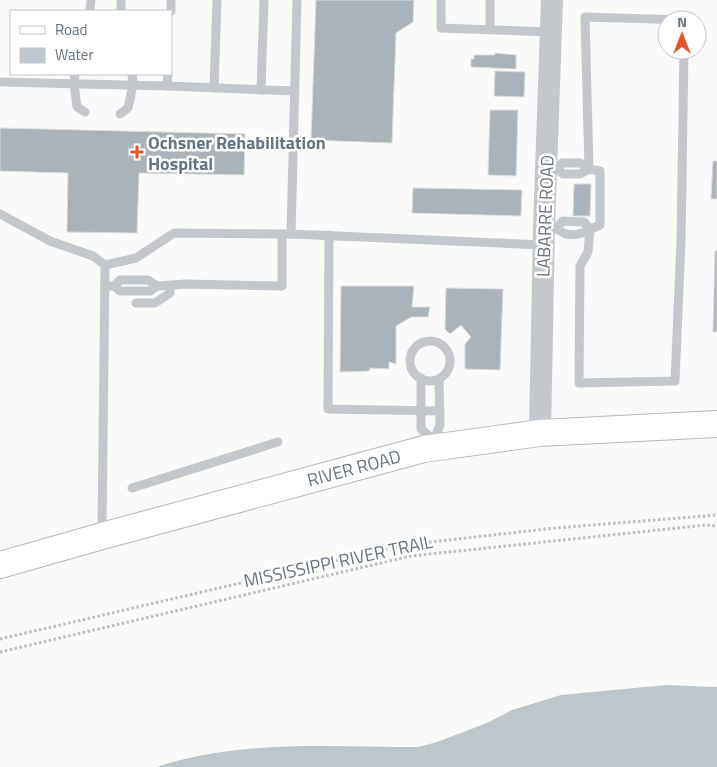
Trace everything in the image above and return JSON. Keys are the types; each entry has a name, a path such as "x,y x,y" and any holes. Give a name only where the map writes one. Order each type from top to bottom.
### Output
{"main road":[{"name":"RIVER ROAD","path":"0,566 434,444 540,433 717,424"}],"street":[{"name":"LABARRE ROAD","path":"540,433 552,169 552,0"}],"lane":[{"path":"214,88 217,0"},
{"path":"262,90 264,0"},
{"path":"110,286 120,291 150,292 157,286 185,284 282,286 287,234 295,91 297,0"},
{"path":"441,0 441,28 551,32"},
{"path":"490,0 490,29"},
{"path":"589,169 585,17 657,19"},
{"path":"590,229 588,252 580,266 579,383 675,380 681,233 684,60"},
{"path":"75,75 77,107 85,112"},
{"path":"120,114 128,108 133,85 132,75"},
{"path":"167,86 168,75"},
{"path":"0,82 295,91"},
{"path":"105,265 136,258 174,233 329,235 583,234 600,225 600,171 589,169 580,174 564,174 552,169"},
{"path":"0,214 50,241 93,256 105,265 110,286 102,536"},
{"path":"329,235 328,409 440,411"},
{"path":"136,303 155,303 170,293 170,286"},
{"path":"430,341 442,345 450,355 450,368 439,378 429,381 421,378 413,370 411,364 413,351 418,346 430,341"},
{"path":"421,378 421,429 434,444"},
{"path":"434,444 440,425 439,378"},
{"path":"132,488 278,442"}],"path":[{"path":"0,639 404,545 555,528 717,515"},
{"name":"MISSISSIPPI RIVER TRAIL","path":"0,652 411,556 706,525 717,526"}],"water":[{"path":"666,685 717,687 717,767 156,767 188,758 253,748 286,746 418,747 437,742 487,723 512,710 561,695"}],"building":[{"path":"316,0 414,0 413,22 396,33 392,143 311,140"},
{"path":"495,53 516,55 516,69 471,67 471,59 474,59 474,55 495,55"},
{"path":"495,71 525,72 524,97 494,96"},
{"path":"490,110 518,110 516,176 488,175"},
{"path":"0,128 245,134 244,175 139,173 137,233 67,232 68,173 0,171"},
{"path":"713,161 717,161 717,199 711,199"},
{"path":"574,184 591,184 590,216 573,216"},
{"path":"413,188 522,190 521,216 412,213"},
{"path":"715,251 717,251 717,332 713,332"},
{"path":"341,286 414,286 412,307 430,307 428,317 411,317 396,326 396,364 389,362 389,369 370,368 369,371 340,372"},
{"path":"446,288 503,289 500,370 465,369 465,344 471,337 461,325 450,334 445,329"}],"place":[{"name":"Ochsner Rehabilitation Hospital","path":"137,152"}]}
